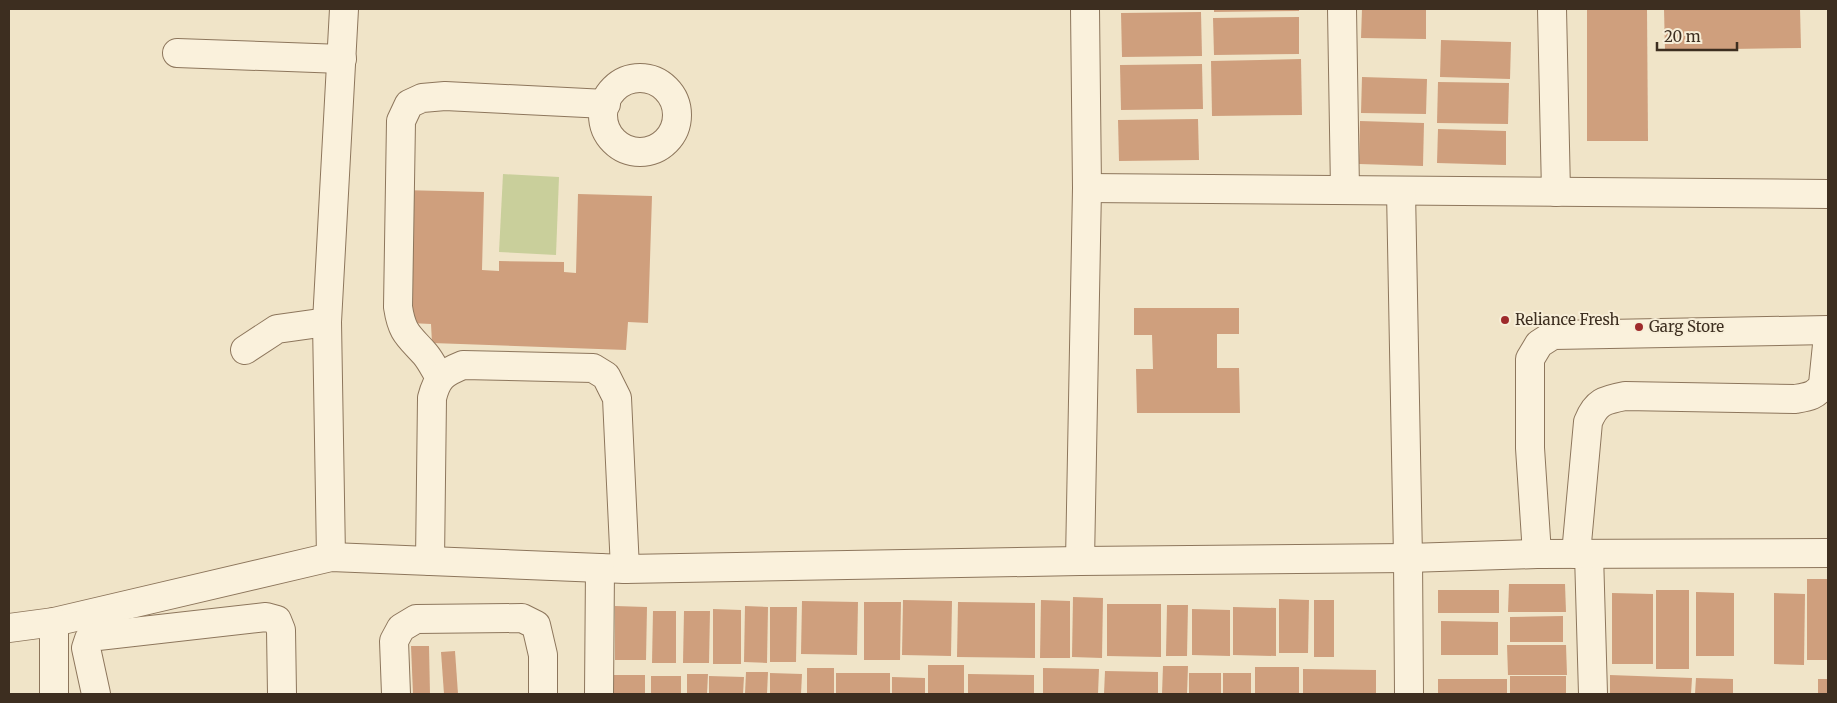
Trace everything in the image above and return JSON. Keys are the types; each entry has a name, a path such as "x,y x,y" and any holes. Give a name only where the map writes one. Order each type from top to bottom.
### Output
{"street":[{"path":"331,557 327,322 344,9"},
{"path":"1080,561 1087,188 1085,9"},
{"path":"1342,9 1345,190"},
{"path":"1552,9 1556,192"},
{"path":"177,53 342,58"},
{"path":"440,378 426,355 407,335 401,324 398,307 402,121 409,104 422,98 445,96 606,104"},
{"path":"1087,188 1828,194"},
{"path":"1401,191 1409,694"},
{"path":"245,350 277,329 327,322"},
{"path":"1538,554 1530,448 1530,359 1539,344 1553,335 1828,330"},
{"path":"1593,694 1583,554 1588,422 1593,410 1606,400 1625,396 1795,399 1814,395 1820,391 1823,384 1828,335"},
{"path":"430,562 432,398 435,385 440,378 450,370 463,365 593,368 606,376 617,398 612,568 599,694"},
{"path":"9,628 54,622 331,557 612,568 1408,558 1538,554 1828,552"},
{"path":"96,694 86,648 89,639 98,636 266,617 277,620 281,630 282,694"},
{"path":"396,694 394,641 401,628 416,620 522,618 536,625 544,654 543,694"},
{"path":"54,622 54,694"}],"green space":[{"path":"503,174 559,177 556,255 499,252"}],"building":[{"path":"1214,9 1299,9 1299,11 1214,12"},
{"path":"1362,9 1426,9 1426,39 1361,38"},
{"path":"1587,9 1647,9 1648,141 1587,141"},
{"path":"1664,9 1800,9 1801,48 1665,50"},
{"path":"1201,12 1202,56 1122,57 1121,13"},
{"path":"1299,17 1299,54 1214,55 1213,18"},
{"path":"1441,40 1511,42 1510,79 1440,77"},
{"path":"1301,59 1302,115 1212,116 1211,61"},
{"path":"1202,64 1203,109 1121,110 1120,65"},
{"path":"1362,77 1427,79 1426,114 1361,113"},
{"path":"1438,82 1509,83 1508,124 1437,123"},
{"path":"1198,119 1199,160 1119,161 1118,120"},
{"path":"1360,121 1424,123 1423,166 1359,164"},
{"path":"1438,129 1506,131 1506,165 1437,163"},
{"path":"401,190 484,192 482,270 499,271 499,261 564,262 564,272 576,273 578,194 652,196 648,323 628,322 626,350 432,343 431,324 410,323"},
{"path":"1134,308 1239,308 1239,334 1217,334 1217,368 1239,368 1240,413 1137,413 1136,369 1153,369 1152,335 1134,335"},
{"path":"1807,579 1828,579 1828,660 1807,660"},
{"path":"1509,584 1565,584 1566,612 1508,612"},
{"path":"1438,590 1499,590 1499,613 1438,613"},
{"path":"1656,590 1689,590 1689,669 1656,669"},
{"path":"1696,592 1734,593 1734,656 1696,656"},
{"path":"1612,593 1653,594 1653,664 1612,664"},
{"path":"1774,593 1805,594 1804,665 1774,664"},
{"path":"1073,597 1103,598 1102,658 1072,657"},
{"path":"1279,599 1309,600 1308,653 1279,653"},
{"path":"903,600 952,601 951,656 902,655"},
{"path":"1041,600 1070,601 1070,658 1040,658"},
{"path":"1314,600 1334,600 1334,657 1314,657"},
{"path":"802,601 858,602 857,655 801,654"},
{"path":"864,602 901,602 900,660 864,660"},
{"path":"958,602 1035,603 1035,658 957,657"},
{"path":"1107,604 1161,604 1161,657 1107,656"},
{"path":"1167,605 1188,605 1187,656 1166,656"},
{"path":"615,606 647,607 646,660 615,660"},
{"path":"745,606 768,607 767,663 744,662"},
{"path":"770,607 797,607 796,662 770,662"},
{"path":"1233,607 1276,608 1276,656 1233,655"},
{"path":"713,609 741,610 741,664 713,664"},
{"path":"1192,609 1230,610 1230,656 1192,655"},
{"path":"653,611 676,611 676,663 652,663"},
{"path":"684,611 710,611 709,663 683,663"},
{"path":"1563,616 1563,642 1510,642 1510,617"},
{"path":"1441,621 1498,622 1498,655 1441,655"},
{"path":"1507,645 1566,645 1567,675 1508,675"},
{"path":"411,646 429,646 430,694 413,694"},
{"path":"455,651 458,694 444,694 441,652"},
{"path":"928,665 964,665 964,694 928,694"},
{"path":"1163,666 1188,666 1187,694 1162,694"},
{"path":"1255,667 1299,667 1299,694 1255,694"},
{"path":"807,668 834,668 834,694 807,694"},
{"path":"1043,668 1099,669 1098,694 1043,694"},
{"path":"1303,669 1376,670 1376,694 1303,694"},
{"path":"1105,671 1158,672 1158,694 1104,694"},
{"path":"746,672 768,672 767,694 745,694"},
{"path":"770,673 802,674 801,694 770,694"},
{"path":"836,673 890,673 890,694 836,694"},
{"path":"1189,673 1221,673 1221,694 1189,694"},
{"path":"1223,673 1251,673 1251,694 1223,694"},
{"path":"687,674 708,674 707,694 687,694"},
{"path":"968,674 1034,675 1034,694 968,694"},
{"path":"614,675 645,675 645,694 614,694"},
{"path":"1610,675 1692,678 1691,694 1610,694"},
{"path":"651,676 681,676 681,694 651,694"},
{"path":"709,676 744,677 743,694 709,694"},
{"path":"1510,676 1566,676 1566,694 1510,694"},
{"path":"892,677 925,678 925,694 892,694"},
{"path":"1696,678 1733,679 1733,694 1695,694"},
{"path":"1438,679 1507,679 1507,694 1438,694"},
{"path":"1818,679 1828,679 1828,694 1818,694"}],"place":[{"name":"Reliance Fresh","path":"1505,320"},
{"name":"Garg Store","path":"1639,327"}]}
